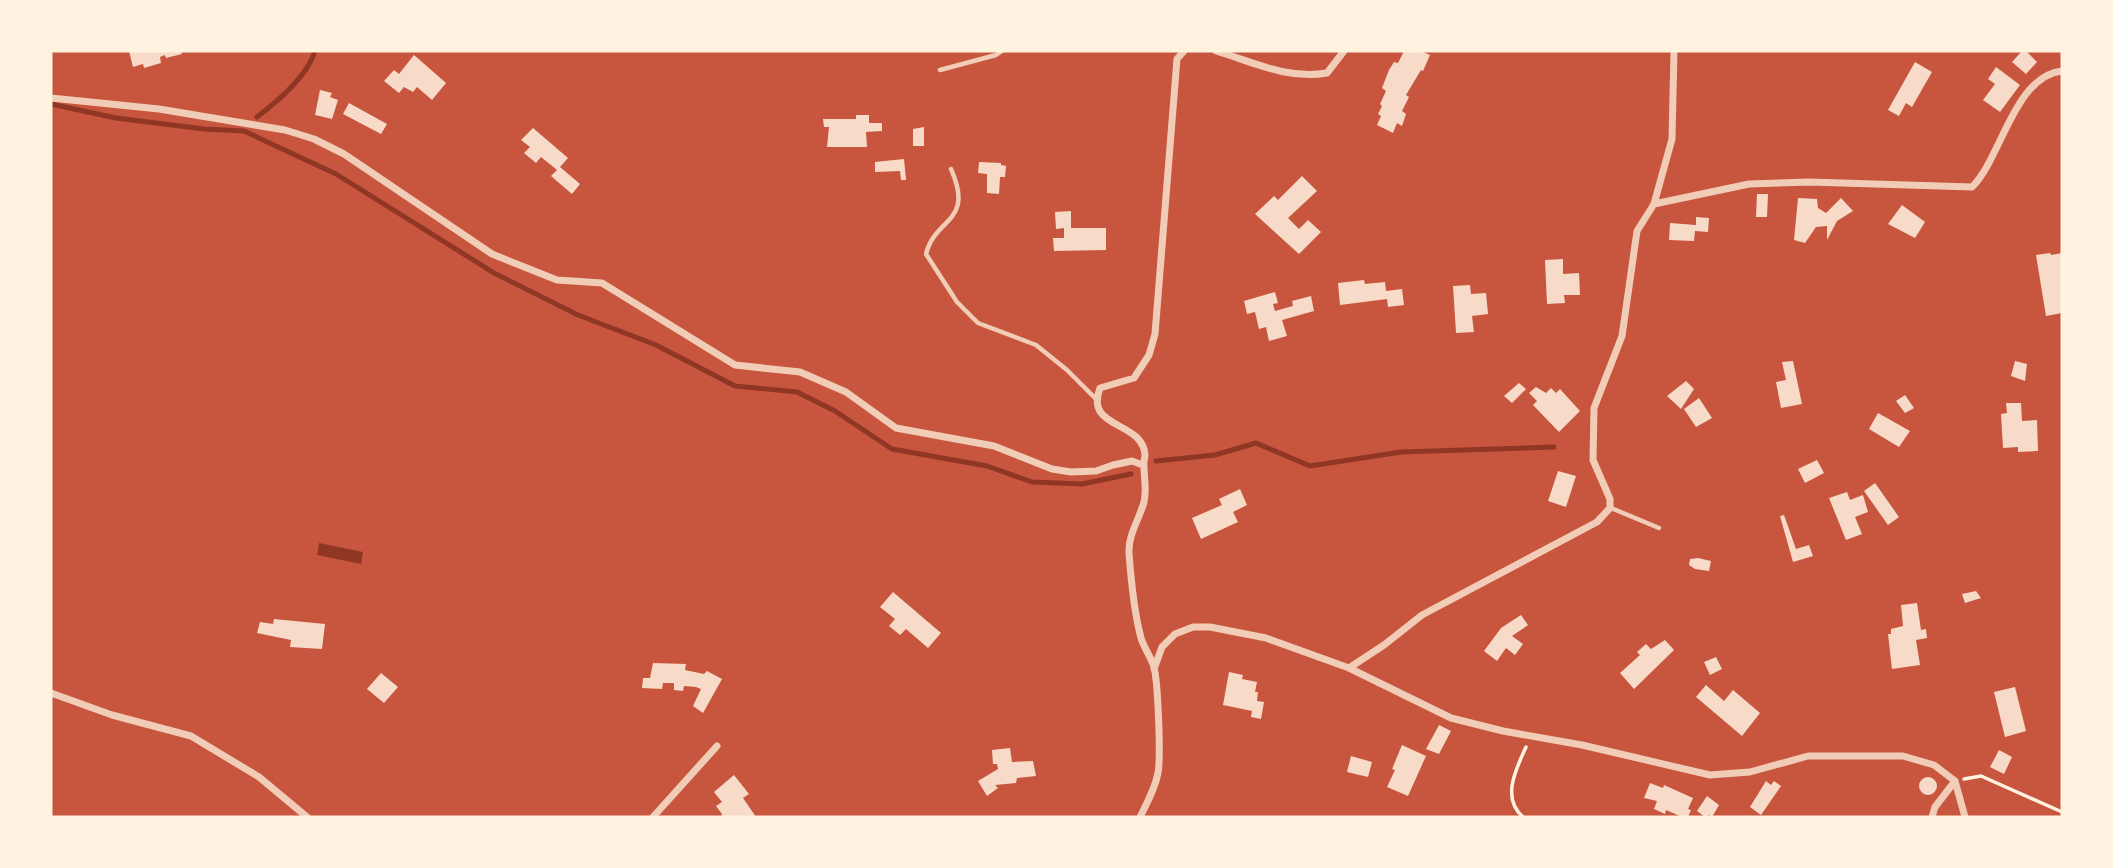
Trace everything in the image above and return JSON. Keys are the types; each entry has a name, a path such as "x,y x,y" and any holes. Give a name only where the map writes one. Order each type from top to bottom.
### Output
{"street":[{"path":"1140,817 1153,789 1160,761 1154,668 1141,638 1129,551 1131,535 1144,502 1145,454 1131,432 1111,422 1098,411 1096,399 1100,388 1134,378 1149,355 1152,344 1177,59 1184,51"},
{"path":"1216,51 1289,75 1308,76 1327,73 1344,51"},
{"path":"1349,668 1422,615 1597,522 1610,508 1610,499 1593,460 1594,408 1622,336 1637,231 1654,204 1672,139 1674,51"},
{"path":"1654,204 1749,184 1809,182 1972,187 1979,180 2004,129 2032,87 2054,72 2062,71"},
{"path":"51,98 159,109 285,130 314,138 344,154 492,254 557,280 602,283 637,302 734,365 800,372 846,392 896,428 994,446 1052,469 1071,472 1096,471 1113,464 1132,461 1143,465"},
{"path":"1154,668 1161,647 1175,634 1194,627 1210,627 1266,638 1349,668 1451,718 1710,775 1750,772 1808,756 1903,756 1934,765 1955,781 1965,817"},
{"path":"51,693 112,715 191,736 259,777 307,817"},
{"path":"653,817 717,746"},
{"path":"1932,817 1935,807 1955,781"}],"lane":[{"path":"940,70 1002,51"},
{"path":"951,169 957,183 959,199 951,220 929,243 926,254 957,302 978,323 1035,345 1067,370 1096,399"},
{"path":"1610,508 1659,528"}],"path":[{"path":"1523,817 1517,812 1511,793 1512,782 1531,736"},
{"path":"1955,781 1981,776 2062,811"}],"shaded area":[{"path":"319,543 363,552 361,564 317,555"}],"building":[{"path":"129,51 181,51 182,54 166,58 165,55 160,57 161,63 144,68 143,64 133,67"},
{"path":"1404,51 1421,51 1430,55 1423,71 1421,70 1406,95 1409,97 1402,111 1406,114 1402,126 1397,123 1393,133 1377,125 1381,116 1378,114 1386,91 1382,88 1389,70 1394,62 1398,63"},
{"path":"2022,51 2026,51 2037,62 2026,74 2012,62"},
{"path":"414,55 446,83 432,100 417,87 413,92 404,87 399,93 384,81 394,70 399,74"},
{"path":"1915,62 1932,72 1912,107 1906,103 1899,116 1888,110"},
{"path":"1996,67 2020,85 2000,112 1983,100 1995,84 1988,79"},
{"path":"320,90 332,93 330,97 338,100 332,119 315,115"},
{"path":"349,103 387,124 381,134 343,114"},
{"path":"856,115 869,115 869,123 882,123 882,131 866,132 867,147 827,147 829,127 824,127 823,119 856,119"},
{"path":"924,127 924,146 913,146 913,129"},
{"path":"533,128 568,158 560,167 580,184 572,194 551,176 557,170 541,157 536,163 524,153 530,147 521,140"},
{"path":"904,159 906,180 901,180 900,171 875,172 875,162"},
{"path":"979,162 1001,163 1006,166 1005,177 1000,177 999,194 987,193 987,174 978,173"},
{"path":"1302,176 1317,191 1288,218 1299,229 1308,220 1321,232 1299,254 1255,214 1274,196 1278,200"},
{"path":"1757,194 1768,194 1767,217 1756,217"},
{"path":"1798,198 1817,199 1818,208 1826,213 1841,198 1853,211 1837,221 1827,240 1827,226 1816,227 1805,243 1794,240"},
{"path":"1902,205 1925,222 1915,238 1888,224"},
{"path":"1071,211 1071,228 1106,228 1106,250 1054,251 1053,238 1064,238 1064,228 1056,229 1055,212"},
{"path":"1696,217 1709,218 1708,232 1695,231 1694,241 1669,240 1670,223 1696,225"},
{"path":"2062,253 2062,313 2046,316 2036,255"},
{"path":"1563,259 1563,274 1579,273 1580,295 1564,295 1565,303 1547,304 1545,260"},
{"path":"1364,280 1365,284 1385,282 1386,291 1402,289 1404,305 1388,307 1387,299 1340,305 1338,283"},
{"path":"1470,285 1471,294 1486,293 1488,314 1472,316 1474,332 1456,333 1453,286"},
{"path":"1275,292 1278,303 1273,304 1275,311 1293,306 1292,301 1311,296 1314,311 1282,320 1287,336 1269,341 1266,327 1259,329 1255,312 1247,314 1244,301"},
{"path":"1793,361 1802,404 1781,408 1776,382 1786,380 1782,362"},
{"path":"2015,361 2027,364 2025,381 2011,376"},
{"path":"1686,381 1694,389 1681,409 1667,396"},
{"path":"1519,383 1526,389 1512,403 1504,396"},
{"path":"1536,387 1546,393 1551,388 1556,393 1560,389 1580,411 1559,432 1533,405 1537,401 1529,393"},
{"path":"1905,395 1914,408 1905,413 1896,401"},
{"path":"1699,398 1712,418 1696,427 1684,409"},
{"path":"2006,403 2021,403 2022,421 2037,420 2038,451 2018,452 2018,447 2003,448 2001,414 2007,413"},
{"path":"1878,413 1910,431 1899,447 1869,429"},
{"path":"1817,460 1824,473 1805,483 1798,469"},
{"path":"1558,471 1576,476 1566,507 1548,501"},
{"path":"1875,483 1899,517 1888,525 1864,491"},
{"path":"1240,489 1247,505 1233,512 1238,522 1201,539 1192,518 1222,505 1219,499"},
{"path":"1847,492 1850,500 1863,495 1868,512 1855,517 1862,534 1846,540 1829,498"},
{"path":"1784,515 1796,549 1809,545 1813,556 1793,562 1780,516"},
{"path":"1690,559 1711,561 1709,571 1695,569 1689,565"},
{"path":"1976,591 1981,598 1965,603 1962,594"},
{"path":"893,592 941,633 928,648 906,629 900,635 889,626 895,619 880,607"},
{"path":"1917,603 1921,630 1926,629 1927,638 1916,640 1920,665 1892,669 1888,634 1891,634 1891,629 1903,626 1901,605"},
{"path":"1521,615 1528,625 1512,636 1523,644 1515,655 1506,648 1497,661 1484,651 1501,628"},
{"path":"274,619 325,624 322,649 290,647 291,640 257,633 260,622 273,624"},
{"path":"1665,640 1674,650 1634,689 1620,673 1640,655 1637,652 1646,644 1651,649"},
{"path":"1716,657 1722,669 1710,675 1704,662"},
{"path":"653,663 686,664 685,670 704,674 707,671 722,679 703,713 693,706 701,689 684,686 683,691 674,690 674,683 663,683 662,689 642,688 643,678 650,678"},
{"path":"1229,672 1243,675 1242,679 1257,682 1257,701 1264,702 1261,719 1251,717 1252,711 1223,705"},
{"path":"381,673 398,687 384,703 367,689"},
{"path":"1706,685 1724,701 1733,690 1760,713 1742,736 1696,697"},
{"path":"2015,687 2026,731 2005,737 1994,692"},
{"path":"1439,725 1451,731 1439,754 1426,749"},
{"path":"1402,745 1426,756 1408,796 1387,787"},
{"path":"1010,748 1012,762 1033,761 1036,776 1017,778 1016,783 995,785 998,788 987,796 978,781 998,769 997,764 993,764 992,750"},
{"path":"1999,750 2012,757 2004,774 1990,767"},
{"path":"1351,756 1372,762 1368,777 1347,772"},
{"path":"734,775 749,794 743,798 756,817 721,817 722,814 716,806 722,802 714,792"},
{"path":"1924,777 1932,777 1937,786 1935,793 1924,795 1919,790 1919,782"},
{"path":"1766,781 1771,785 1774,781 1781,786 1761,815 1750,807"},
{"path":"1650,783 1663,788 1664,785 1693,798 1688,817 1666,810 1665,814 1654,809 1657,801 1644,798"},
{"path":"1707,796 1719,805 1712,817 1705,817 1697,811"}],"waterway":[{"path":"257,117 299,79 315,51"},
{"path":"51,104 116,118 244,131 336,174 494,273 578,315 656,345 735,386 797,392 835,411 892,449 987,466 1032,482 1082,484 1131,474"},
{"path":"1156,461 1215,455 1256,443 1310,466 1401,452 1554,447"}]}
